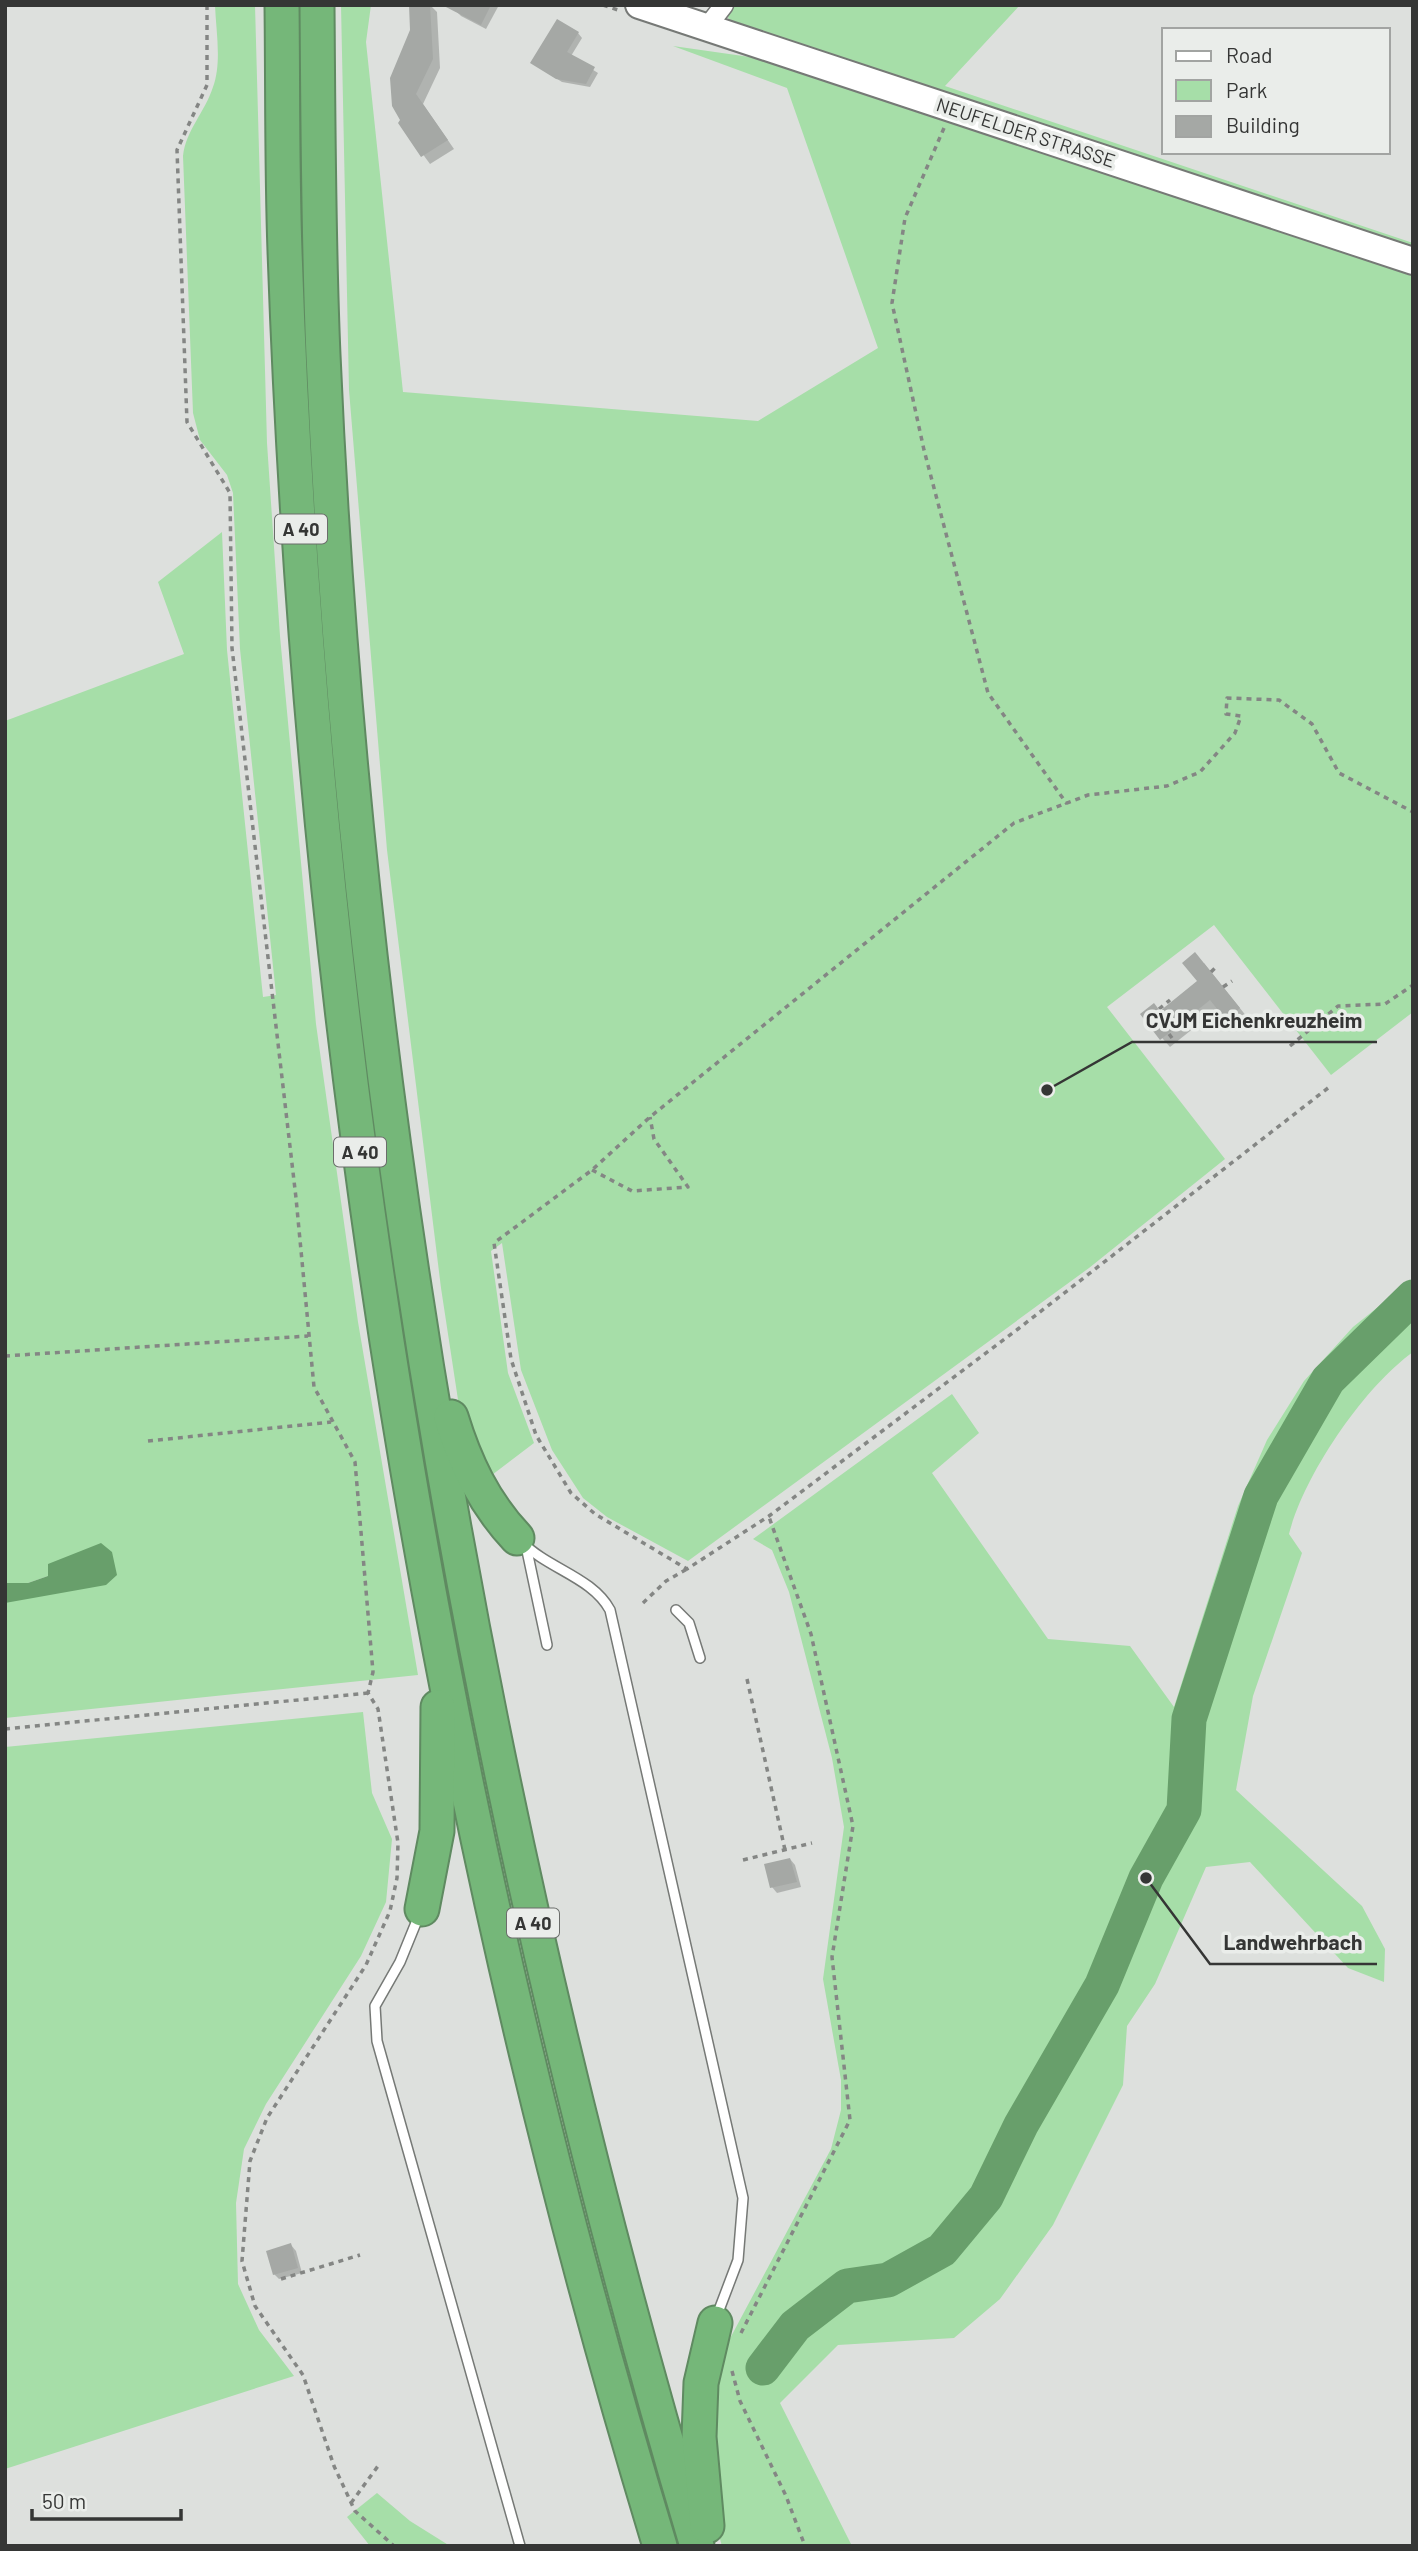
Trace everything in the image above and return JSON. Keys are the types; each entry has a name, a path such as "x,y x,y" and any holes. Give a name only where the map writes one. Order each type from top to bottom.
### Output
{"highway":[{"name":"A 40","path":"282,5 289,327 306,614 346,1050 374,1255 437,1627 480,1841 527,2053 628,2438 660,2546"},
{"name":"A 40","path":"317,5 323,355 338,613 362,893 415,1290 482,1683 529,1906 616,2266 697,2546"},
{"path":"415,1290 462,1453 485,1498 522,1542"},
{"path":"422,1909 437,1831 437,1627"},
{"path":"709,2546 699,2437 701,2383 726,2331"}],"main road":[{"name":"NEUFELDER STRASSE","path":"639,5 1413,261"}],"street":[{"path":"707,27 724,5"}],"lane":[{"path":"522,1542 547,1645"},
{"path":"522,1542 556,1569 591,1587 603,1597 610,1610 743,2198 738,2260 726,2331"},
{"path":"676,1610 689,1623 700,1658"},
{"path":"422,1909 400,1962 376,2006 377,2041 512,2528 520,2546"}],"path":[{"path":"207,5 207,85 177,150 187,422 230,493 232,648 296,1198 314,1387 355,1462 373,1672 368,1692 378,1709 398,1843 397,1878 390,1911 366,1965 267,2118 250,2161 242,2261 255,2306 303,2375 334,2466 351,2503 374,2531 394,2546"},
{"path":"947,121 905,218 892,303 928,463 988,693 1067,804"},
{"path":"687,1569 594,1514 572,1493 536,1435 511,1359 494,1243 592,1170 650,1117 1014,823 1087,795 1167,786 1200,772 1235,733 1241,716 1226,714 1227,698 1279,700 1312,724 1339,773 1413,812"},
{"path":"1211,972 1218,965"},
{"path":"1223,988 1232,981"},
{"path":"1290,1046 1338,1006 1385,1004 1413,985"},
{"path":"1159,1009 1170,1000"},
{"path":"1169,1034 1175,1042"},
{"path":"643,1603 666,1581 769,1516 1018,1329 1328,1088"},
{"path":"592,1170 632,1191 688,1187 654,1139 650,1117"},
{"path":"5,1356 308,1336"},
{"path":"148,1441 331,1422"},
{"path":"726,2331 850,2120 832,1957 853,1826 811,1634 769,1516"},
{"path":"747,1679 785,1850"},
{"path":"5,1729 368,1692"},
{"path":"743,1860 813,1843"},
{"path":"281,2278 360,2255"},
{"path":"732,2368 740,2401 786,2496 805,2546"},
{"path":"351,2503 378,2466"}],"green space":[{"path":"215,5 255,5 267,443 280,636 316,1024 358,1322 418,1675 5,1718 5,1603 48,1576 28,1583 5,1583 5,721 184,654 158,582 222,532 227,650 263,997 276,995 240,649 233,493 227,475 200,440 193,413 183,156 188,138 210,96 216,77 218,47"},
{"path":"341,5 371,5 366,42 403,392 758,421 878,348 787,88 673,46 793,63 1413,269 1413,1012 1331,1075 1214,925 1107,1007 1225,1159 1089,1268 688,1561 607,1517 583,1498 552,1450 521,1370 502,1243 491,1251 508,1373 534,1443 484,1481 462,1426 441,1288 387,850 349,390"},
{"path":"732,5 1020,5 945,86 1413,243 1413,253 730,26 727,12"},
{"path":"1413,1279 1413,1352 1375,1387 1338,1434 1308,1486 1289,1534 1302,1553 1253,1696 1236,1790 1362,1906 1385,1949 1384,1982 1348,1968 1250,1862 1206,1867 1155,1984 1127,2026 1123,2085 1053,2225 1000,2299 954,2338 838,2345 780,2403 852,2546 722,2546 714,2519 708,2418 726,2346 831,2149 841,2110 841,2080 823,1979 844,1827 832,1758 789,1592 772,1550 753,1539 952,1394 979,1433 932,1473 1048,1639 1130,1646 1174,1707 1238,1506 1267,1440 1304,1381 1353,1327"},
{"path":"363,1712 372,1793 392,1839 386,1902 361,1956 266,2104 244,2149 236,2203 238,2284 259,2330 294,2376 5,2469 5,1747"},
{"path":"377,2493 410,2521 450,2546 370,2546 347,2517"}],"shaded area":[{"path":"101,1543 112,1552 117,1575 106,1585 5,1603 5,1583 28,1583 48,1576 48,1564"}],"building":[{"path":"409,5 430,5 433,59 416,94 448,140 421,157 398,123 400,120 392,106 390,78 410,30"},
{"path":"442,5 491,5 481,25"},
{"path":"557,19 579,32 567,52 595,67 586,84 556,79 530,63"},
{"path":"1195,952 1240,1008 1226,1020 1210,1000 1160,1040 1140,1014 1154,1003 1160,1011 1197,981 1182,963"},
{"path":"790,1858 797,1882 770,1888 764,1864"},
{"path":"291,2243 298,2268 273,2275 266,2251"}],"waterway":[{"path":"763,2368 795,2326 847,2286 888,2280 942,2250 986,2197 1021,2125 1102,1985 1146,1878 1184,1810 1189,1719 1261,1496 1328,1380 1413,1297"}],"place":[{"name":"CVJM Eichenkreuzheim","path":"1047,1090"},
{"name":"Landwehrbach","path":"1146,1878"}]}
